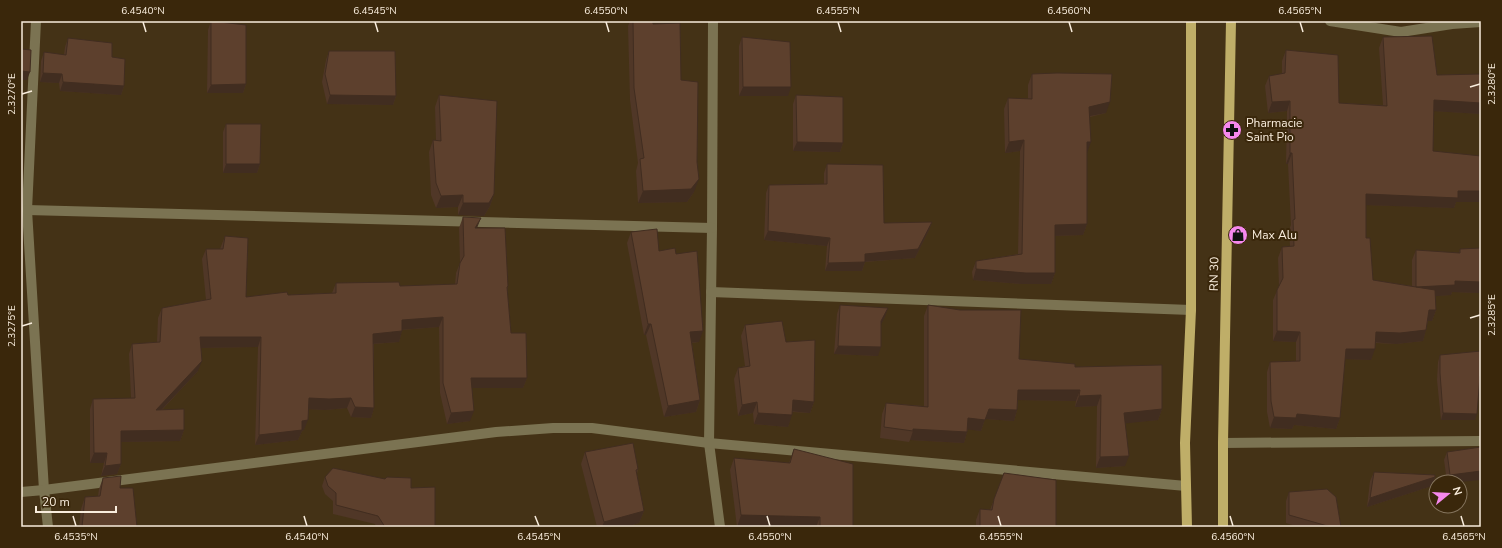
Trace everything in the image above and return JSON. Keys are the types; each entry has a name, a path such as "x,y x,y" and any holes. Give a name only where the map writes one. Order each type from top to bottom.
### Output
{"main road":[{"name":"RN 30","path":"1187,527 1185,443 1191,310 1191,21"},
{"name":"RN 30","path":"1223,527 1223,443 1231,21"}],"street":[{"path":"36,21 27,210 44,490 48,527"},
{"path":"713,21 709,443 720,527"},
{"path":"1330,21 1401,32 1452,24 1481,22"},
{"path":"27,210 712,228"},
{"path":"711,292 1191,310"},
{"path":"21,492 496,432 554,428 592,428 709,443 1186,486"},
{"path":"1223,443 1481,441"}],"building":[{"path":"211,21 246,25 246,84 211,85"},
{"path":"633,21 653,21 653,24 680,23 681,80 698,82 697,162 699,179 691,189 643,191 640,159 644,158 634,88"},
{"path":"1432,36 1437,75 1481,74 1481,103 1434,100 1433,151 1481,156 1481,191 1458,191 1458,198 1366,194 1366,238 1370,238 1373,280 1435,290 1436,310 1429,310 1426,330 1400,333 1376,332 1375,349 1346,349 1340,418 1297,414 1296,418 1274,417 1271,401 1270,362 1300,361 1300,332 1277,331 1277,290 1283,278 1282,247 1294,246 1293,220 1295,219 1292,153 1290,153 1290,101 1272,102 1269,76 1285,73 1286,50 1338,55 1339,103 1387,106 1383,37"},
{"path":"742,37 790,42 791,87 743,87"},
{"path":"68,38 112,43 112,57 125,59 124,86 63,82 62,74 43,73 44,52 66,55"},
{"path":"21,49 31,50 30,72 21,71"},
{"path":"329,51 395,51 396,96 330,95 325,74"},
{"path":"1032,74 1112,74 1110,102 1089,107 1091,142 1087,142 1087,224 1055,225 1055,273 1026,273 976,269 976,261 1022,254 1024,140 1009,142 1008,98 1032,99"},
{"path":"439,95 497,101 494,194 489,203 463,203 463,195 441,196 436,183 433,140 441,141"},
{"path":"796,95 843,97 843,143 797,142"},
{"path":"226,124 261,124 260,164 226,164"},
{"path":"827,164 883,165 884,223 932,222 918,249 865,254 865,262 828,263 830,238 768,231 769,185 827,184"},
{"path":"463,217 481,218 475,228 505,228 507,287 511,333 526,333 527,378 471,378 474,411 451,413 443,383 443,317 402,320 402,331 373,334 374,408 355,407 351,398 309,398 308,420 302,421 302,430 259,435 261,337 200,337 202,361 156,410 184,409 184,430 121,431 121,464 105,466 107,453 94,453 93,399 135,398 132,344 160,342 162,308 211,299 206,249 223,249 225,236 248,238 246,297 287,292 288,295 336,293 336,283 399,282 400,286 457,284 460,263 464,256"},
{"path":"657,229 659,251 675,248 676,254 697,251 703,331 690,332 700,400 668,406 651,324 648,324 631,232"},
{"path":"1481,248 1481,282 1455,281 1455,285 1416,287 1416,250 1460,253 1460,249"},
{"path":"840,305 888,308 881,321 881,347 838,346"},
{"path":"928,305 960,310 1021,310 1019,359 1075,364 1075,367 1162,365 1162,409 1124,413 1129,456 1100,457 1101,395 1079,396 1080,390 1018,390 1017,410 989,409 985,420 968,418 967,432 913,429 913,431 884,427 886,403 928,407"},
{"path":"782,321 786,342 815,340 814,402 793,400 792,415 758,413 757,402 742,405 738,368 750,366 745,325"},
{"path":"1481,351 1481,377 1480,376 1477,414 1443,413 1440,355"},
{"path":"633,443 638,469 636,470 644,511 604,522 585,452"},
{"path":"1481,447 1481,471 1450,474 1447,452"},
{"path":"794,449 853,464 853,527 820,527 820,517 741,515 734,458 790,463"},
{"path":"333,468 385,479 387,477 411,478 411,488 435,487 435,526 385,527 378,516 336,505 336,493 328,486 325,477"},
{"path":"1374,472 1428,475 1428,479 1370,498"},
{"path":"1004,473 1056,480 1056,527 980,527 980,509 992,510 994,499"},
{"path":"121,476 120,488 133,488 137,527 82,527 85,497 100,496 103,478"},
{"path":"1327,489 1336,497 1341,527 1331,527 1289,515 1289,492"}],"place":[{"name":"Pharmacie Saint Pio","path":"1232,130"},
{"name":"Max Alu","path":"1238,235"}]}
